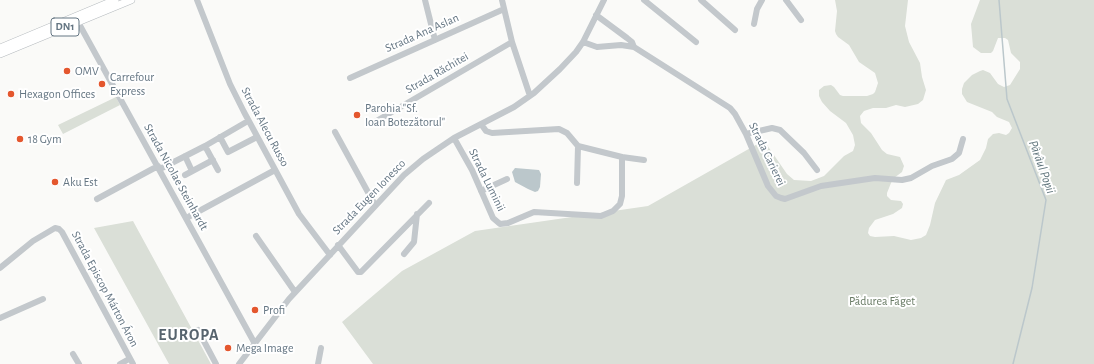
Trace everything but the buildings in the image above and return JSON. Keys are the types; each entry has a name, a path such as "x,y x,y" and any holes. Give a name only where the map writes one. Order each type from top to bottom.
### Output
{"main road":[{"name":"DN1","path":"0,48 115,0"},
{"name":"DN1","path":"0,54 131,0"}],"street":[{"name":"Strada Alecu Russo","path":"197,0 230,84 248,121 276,170 298,214 330,255"},
{"path":"425,0 435,40"},
{"path":"502,0 512,42 530,96"},
{"name":"Strada Eugen Ionesco","path":"239,364 295,292 406,173 423,159 454,138 530,96 566,62 583,42 604,0"},
{"path":"644,0 696,42"},
{"path":"701,0 735,30"},
{"path":"754,24 757,9 762,0"},
{"path":"786,0 801,20"},
{"name":"Strada Ana Aslan","path":"350,78 504,9"},
{"path":"596,15 632,42 634,47"},
{"name":"Strada Nicolae Steinhardt","path":"78,22 254,344"},
{"name":"Strada Răchitei","path":"373,123 512,42"},
{"name":"Strada Carierei","path":"583,42 597,47 621,45 634,47 730,108 746,134 768,186 776,196 785,199 820,186 875,178 902,180 911,178 932,166 952,159 959,153 963,139"},
{"path":"97,199 205,146 248,121"},
{"name":"Strada Luminii","path":"481,124 486,131 492,133 559,129 567,133 578,146"},
{"path":"746,134 772,128 780,130 795,144 817,170"},
{"path":"335,132 375,205"},
{"path":"220,137 228,152 257,137"},
{"name":"Strada Luminii","path":"454,138 465,156 493,218 502,224 534,212 601,216 613,211 621,200 622,157"},
{"path":"205,146 218,170"},
{"path":"577,183 578,146 622,157 644,160"},
{"path":"185,156 192,171"},
{"path":"185,175 213,160"},
{"path":"190,216 276,170"},
{"path":"482,191 507,179"},
{"path":"338,245 360,273 428,204"},
{"path":"404,254 414,242 417,214"},
{"name":"Strada Episcop Márton Áron","path":"0,268 33,241 55,228 58,228 62,232 131,361"},
{"path":"256,236 295,292"},
{"path":"0,318 43,299"},
{"path":"198,330 216,364"},
{"path":"318,364 321,348"},
{"path":"73,354 79,364"},
{"path":"120,364 131,361"}],"green space":[{"name":"Pădurea Făget","path":"835,0 908,0 905,26 909,42 920,63 926,90 923,100 918,104 905,107 896,105 886,108 873,108 864,111 860,116 861,123 871,133 882,150 887,154 900,157 904,166 902,172 894,178 887,193 887,196 891,200 901,201 903,204 902,208 893,214 875,220 869,228 868,233 870,236 875,237 894,236 911,240 921,238 926,235 935,203 946,180 959,175 980,160 986,148 988,139 993,134 999,133 1006,135 1012,128 1009,122 997,117 992,112 967,102 962,94 964,83 972,75 980,71 983,70 990,73 998,84 1004,87 1010,85 1020,69 1020,62 1011,53 1008,40 1005,38 998,38 991,53 981,53 973,47 971,24 980,0 1094,0 1094,364 373,364 342,322 402,271 475,231 648,206 761,142 767,145 787,174 794,180 811,181 824,176 844,156 853,151 855,145 853,135 846,123 830,111 822,102 819,96 819,90 824,86 831,85 840,95 843,96 867,96 875,92 878,83 875,73 859,62 849,45 836,34 837,11"},
{"path":"116,97 120,105 63,134 58,125"},
{"path":"133,221 211,364 169,364 94,228"}],"shaded area":[{"path":"515,168 539,170 541,174 540,187 538,191 535,192 515,182 512,172"}],"waterway":[{"name":"Pârâul Popii","path":"999,0 1007,99 1046,200 1032,288 1013,364"}],"place":[{"name":"OMV","path":"67,71"},
{"name":"Carrefour Express","path":"102,84"},
{"name":"Hexagon Offices","path":"11,94"},
{"name":"Parohia \"Sf. Ioan Botezătorul\"","path":"357,115"},
{"name":"18 Gym","path":"20,139"},
{"name":"Aku Est","path":"55,182"},
{"name":"Profi","path":"255,310"},
{"name":"Mega Image","path":"228,348"}],"district":[{"name":"EUROPA","path":"189,335"}]}
